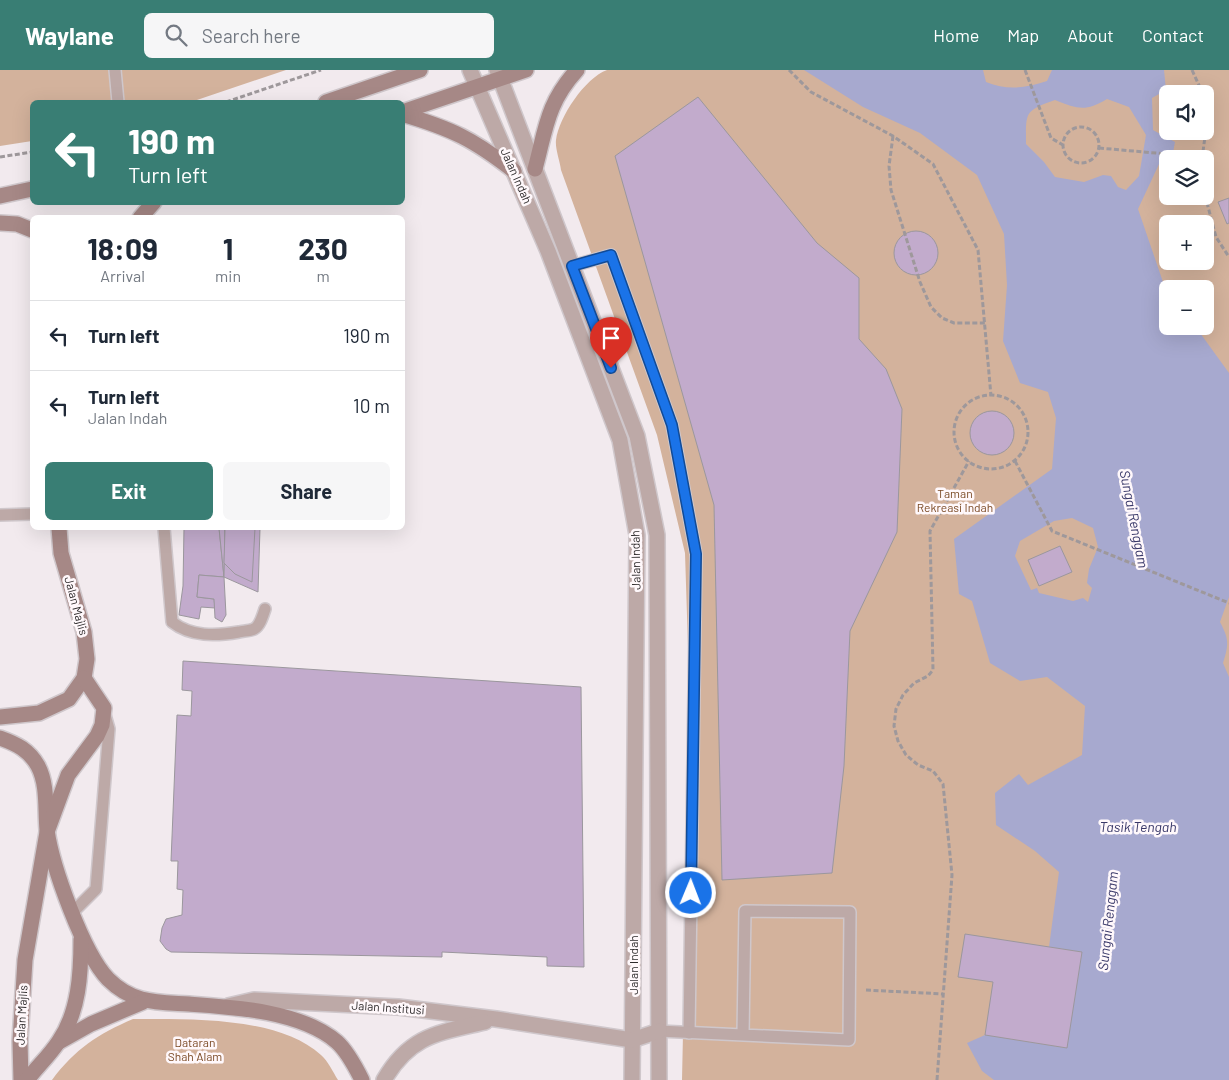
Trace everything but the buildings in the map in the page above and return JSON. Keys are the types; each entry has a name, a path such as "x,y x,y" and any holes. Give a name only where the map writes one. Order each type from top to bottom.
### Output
{"street":[{"path":"332,100 420,70"},
{"name":"Jalan Indah","path":"470,70 548,251 620,440 637,535 632,1080"},
{"path":"405,112 477,86 499,74 526,70"},
{"path":"535,169 552,104 562,86 577,70"},
{"name":"Jalan Indah","path":"499,74 637,436 656,536 660,1080"},
{"path":"405,114 444,126 465,136 514,171"},
{"path":"0,196 30,189"},
{"path":"143,215 151,205"},
{"path":"0,223 17,224 30,229"},
{"name":"Jalan Majlis","path":"59,530 61,553 84,632 87,659 84,678"},
{"path":"0,717 39,714 69,698 84,678 104,708 102,725 97,736 68,775 47,832"},
{"path":"0,738 20,745 38,766 43,777 47,832"},
{"name":"Jalan Institusi","path":"47,832 61,882 89,950 107,978 116,987 143,1002 224,1007 254,1000 398,1007 496,1019 632,1040"},
{"name":"Jalan Majlis","path":"20,1080 20,1041 26,960 47,832"},
{"path":"27,1080 59,1042 70,1022 81,961 81,932"},
{"name":"Jalan Institusi","path":"59,1042 91,1024 143,1002"},
{"path":"224,1007 288,1018 317,1028 339,1044 362,1080"},
{"path":"384,1080 395,1062 406,1050 422,1040 443,1032 496,1019"},
{"path":"632,1040 659,1032"}],"lane":[{"path":"115,70 118,100"},
{"path":"572,266 611,255 672,425 696,554 689,1033"},
{"path":"0,515 30,514"},
{"path":"164,530 172,622 180,628 193,632 224,634 254,629 260,623 265,609"},
{"path":"73,912 96,889 109,729 104,708"},
{"path":"659,1032 743,1034 849,1040 850,912 745,911 743,1034"}],"path":[{"path":"232,100 320,70"},
{"path":"789,70 811,92 893,136 933,164 978,250 992,396"},
{"path":"1192,70 1199,85"},
{"path":"1026,72 1051,138 1062,145"},
{"path":"1085,127 1098,137 1099,148 1092,160 1077,164 1065,155 1062,145 1063,140 1070,131 1085,127"},
{"path":"893,136 889,166 891,190 920,282 931,307 942,318 954,323 985,323"},
{"path":"1099,148 1159,152"},
{"path":"0,157 30,152"},
{"path":"1207,205 1216,237 1229,257"},
{"path":"992,396 1008,399 1018,406 1025,416 1028,428 1027,440 1022,452 1014,461 1004,467 992,469 980,467 969,461 961,453 956,441 955,430 958,418 964,408 973,400 992,396"},
{"path":"937,1080 952,875 943,784 933,771 918,765 906,755 898,741 894,726 896,709 903,695 914,683 928,676 934,670 930,531 969,461"},
{"path":"1014,461 1052,531 1229,603"},
{"path":"850,989 942,994"}],"green space":[{"path":"0,70 286,70 197,100 30,100 30,141 0,146"},
{"name":"Taman Rekreasi Indah","path":"607,70 1229,70 1229,1080 682,1080 690,710 685,553 657,435 561,170 557,151 556,140 562,120 574,99 590,81"},
{"name":"Dataran Shah Alam","path":"133,1019 232,1022 257,1026 281,1033 303,1042 321,1055 338,1080 52,1080 69,1060 88,1044"}],"water":[{"name":"Tasik Tengah","path":"804,70 983,70 986,82 1002,87 1016,88 1047,81 1052,70 1164,70 1166,85 1159,85 1159,94 1152,98 1153,130 1159,133 1159,140 1171,140 1175,142 1174,150 1159,150 1159,164 1138,209 1162,280 1159,280 1159,335 1202,335 1229,373 1229,597 1220,622 1225,633 1227,646 1223,663 1229,677 1229,1080 994,1080 982,1071 967,1043 985,1035 1066,1048 1081,952 1049,947 1059,872 1035,851 996,825 995,793 1019,774 1028,785 1082,755 1085,706 1047,677 1020,681 990,663 972,601 959,594 954,539 1052,469 1056,418 1048,392 1020,383 1003,341 1007,285 1004,234 977,175 920,133 863,107","holes":["1107,99 1129,107 1146,135 1139,176 1126,190 1118,187 1111,176 1103,175 1084,182 1055,177 1044,162 1026,144 1026,125 1029,114 1037,107 1055,100 1081,108 1093,106","1072,518 1093,528 1098,547 1089,569 1087,583 1092,588 1088,602 1083,598 1073,601 1039,593 1037,588 1031,590 1015,556 1020,541 1054,521"]}],"route":[{"path":"611,368 572,266 611,255 672,425 696,554 691,893"}],"water label":[{"name":"Sungai Renggam","path":"1134,519"},
{"name":"Sungai Renggam","path":"1108,921"}]}
